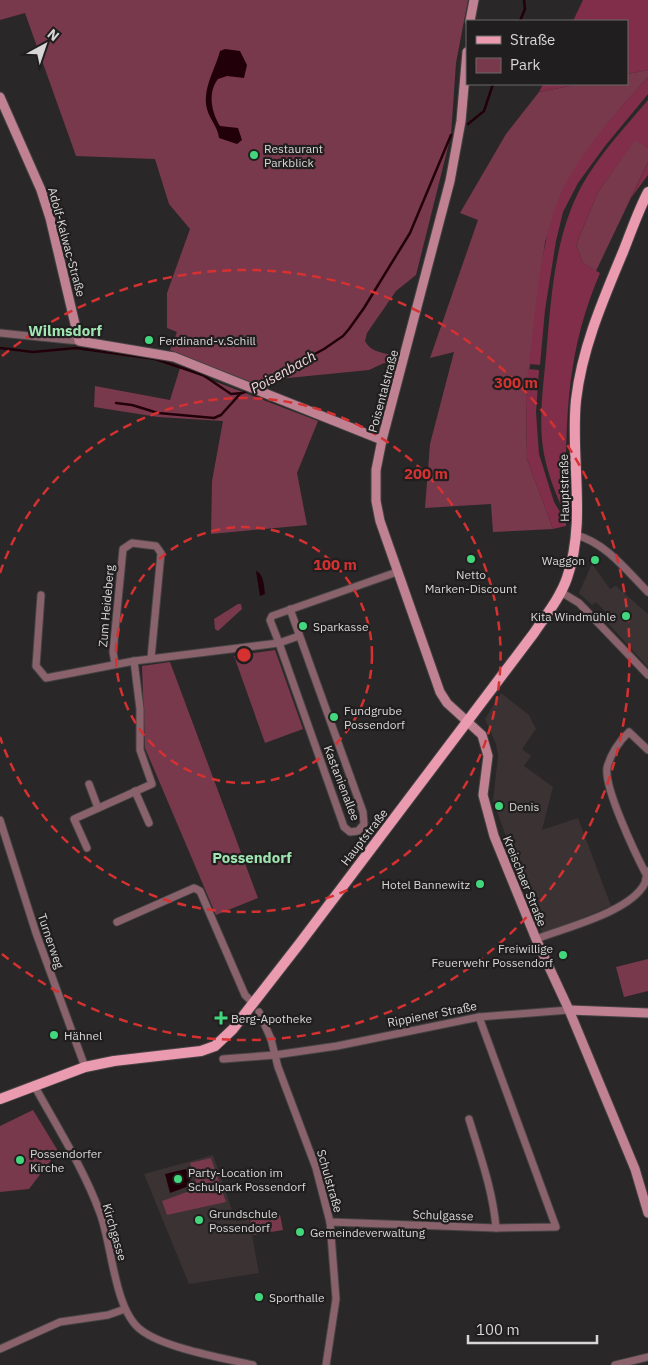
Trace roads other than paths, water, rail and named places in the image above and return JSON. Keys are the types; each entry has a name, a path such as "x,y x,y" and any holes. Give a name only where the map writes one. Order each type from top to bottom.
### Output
{"main road":[{"path":"470,20 474,0"},
{"name":"Poisentalstraße","path":"466,64 461,121 450,181 382,440 376,470 376,501 386,541 440,692 447,703 467,721"},
{"name":"Adolf-Kalwac-Straße","path":"0,97 37,179 46,204 79,341"},
{"name":"Hauptstraße","path":"0,1099 85,1067 201,1052 215,1046 256,1007 529,639 561,592 568,577 576,536 576,400 583,361 596,318 648,192"},
{"path":"79,341 174,357 382,440"},
{"name":"Kreischaer Straße","path":"467,721 482,735 488,756 483,796 491,826 536,940 645,1186 648,1213"},
{"name":"Rippiener Straße","path":"568,1010 648,1013"}],"street":[{"path":"0,332 79,341"},
{"path":"576,536 587,538 602,546 648,592"},
{"name":"Zum Heideberg","path":"115,664 113,652 123,549 132,544 156,546 161,553 152,658"},
{"path":"299,636 279,644 270,620 272,616 397,572"},
{"path":"561,592 579,603 648,676"},
{"name":"Zum Heideberg","path":"41,595 36,666 46,678 152,658 279,644"},
{"name":"Kastanienallee","path":"279,644 344,827 350,832 358,831 364,824 363,812 290,609"},
{"path":"87,848 74,819 152,784 140,750 140,709 134,661"},
{"path":"536,940 613,909 630,900 644,883 647,873 637,858 608,785 607,769 612,754 622,738 629,732 648,750"},
{"path":"89,784 98,808"},
{"path":"135,791 149,823"},
{"name":"Turnerweg","path":"0,820 39,940 85,1067"},
{"name":"Schulstraße","path":"117,922 194,888 200,891 245,995 256,1007 271,1039 316,1168 330,1222 336,1298 326,1365"},
{"name":"Rippiener Straße","path":"223,1059 275,1055 337,1046 479,1017 568,1010"},
{"name":"Schulgasse","path":"330,1222 496,1228 556,1227 479,1017"},
{"name":"Kirchgasse","path":"34,1085 70,1151 100,1213 126,1309"},
{"path":"469,1119 481,1156 495,1214 496,1228"},
{"path":"0,1348 60,1322 126,1309 132,1322 148,1335 198,1351 253,1365"},
{"path":"615,1365 648,1357"}],"waterway":[{"name":"Poisenbach","path":"520,20 525,9 524,0"},
{"name":"Poisenbach","path":"468,124 484,111 493,85"},
{"name":"Poisenbach","path":"254,387 324,349 343,336 349,329 410,233 451,135"},
{"name":"Poisenbach","path":"0,348 33,352 76,348 155,359 203,375 231,394 243,393 249,390"},
{"path":"116,403 132,405 158,413 214,418 221,415 240,394"}],"place":[{"name":"Restaurant Parkblick","path":"254,155"},
{"name":"Ferdinand-v.Schill","path":"149,340"},
{"name":"Netto Marken-Discount","path":"471,559"},
{"name":"Waggon","path":"595,560"},
{"name":"Kita Windmühle","path":"626,616"},
{"name":"Sparkasse","path":"303,626"},
{"name":"Fundgrube Possendorf","path":"334,717"},
{"name":"Denis","path":"499,806"},
{"name":"Hotel Bannewitz","path":"480,884"},
{"name":"Freiwillige Feuerwehr Possendorf","path":"563,955"},
{"name":"Berg-Apotheke","path":"221,1018"},
{"name":"Hähnel","path":"54,1035"},
{"name":"Possendorfer Kirche","path":"20,1160"},
{"name":"Party-Location im Schulpark Possendorf","path":"178,1179"},
{"name":"Grundschule Possendorf","path":"199,1220"},
{"name":"Gemeindeverwaltung","path":"300,1232"},
{"name":"Sporthalle","path":"259,1297"}],"district":[{"name":"Wilmsdorf","path":"65,330"},
{"name":"Possendorf","path":"252,857"}]}
